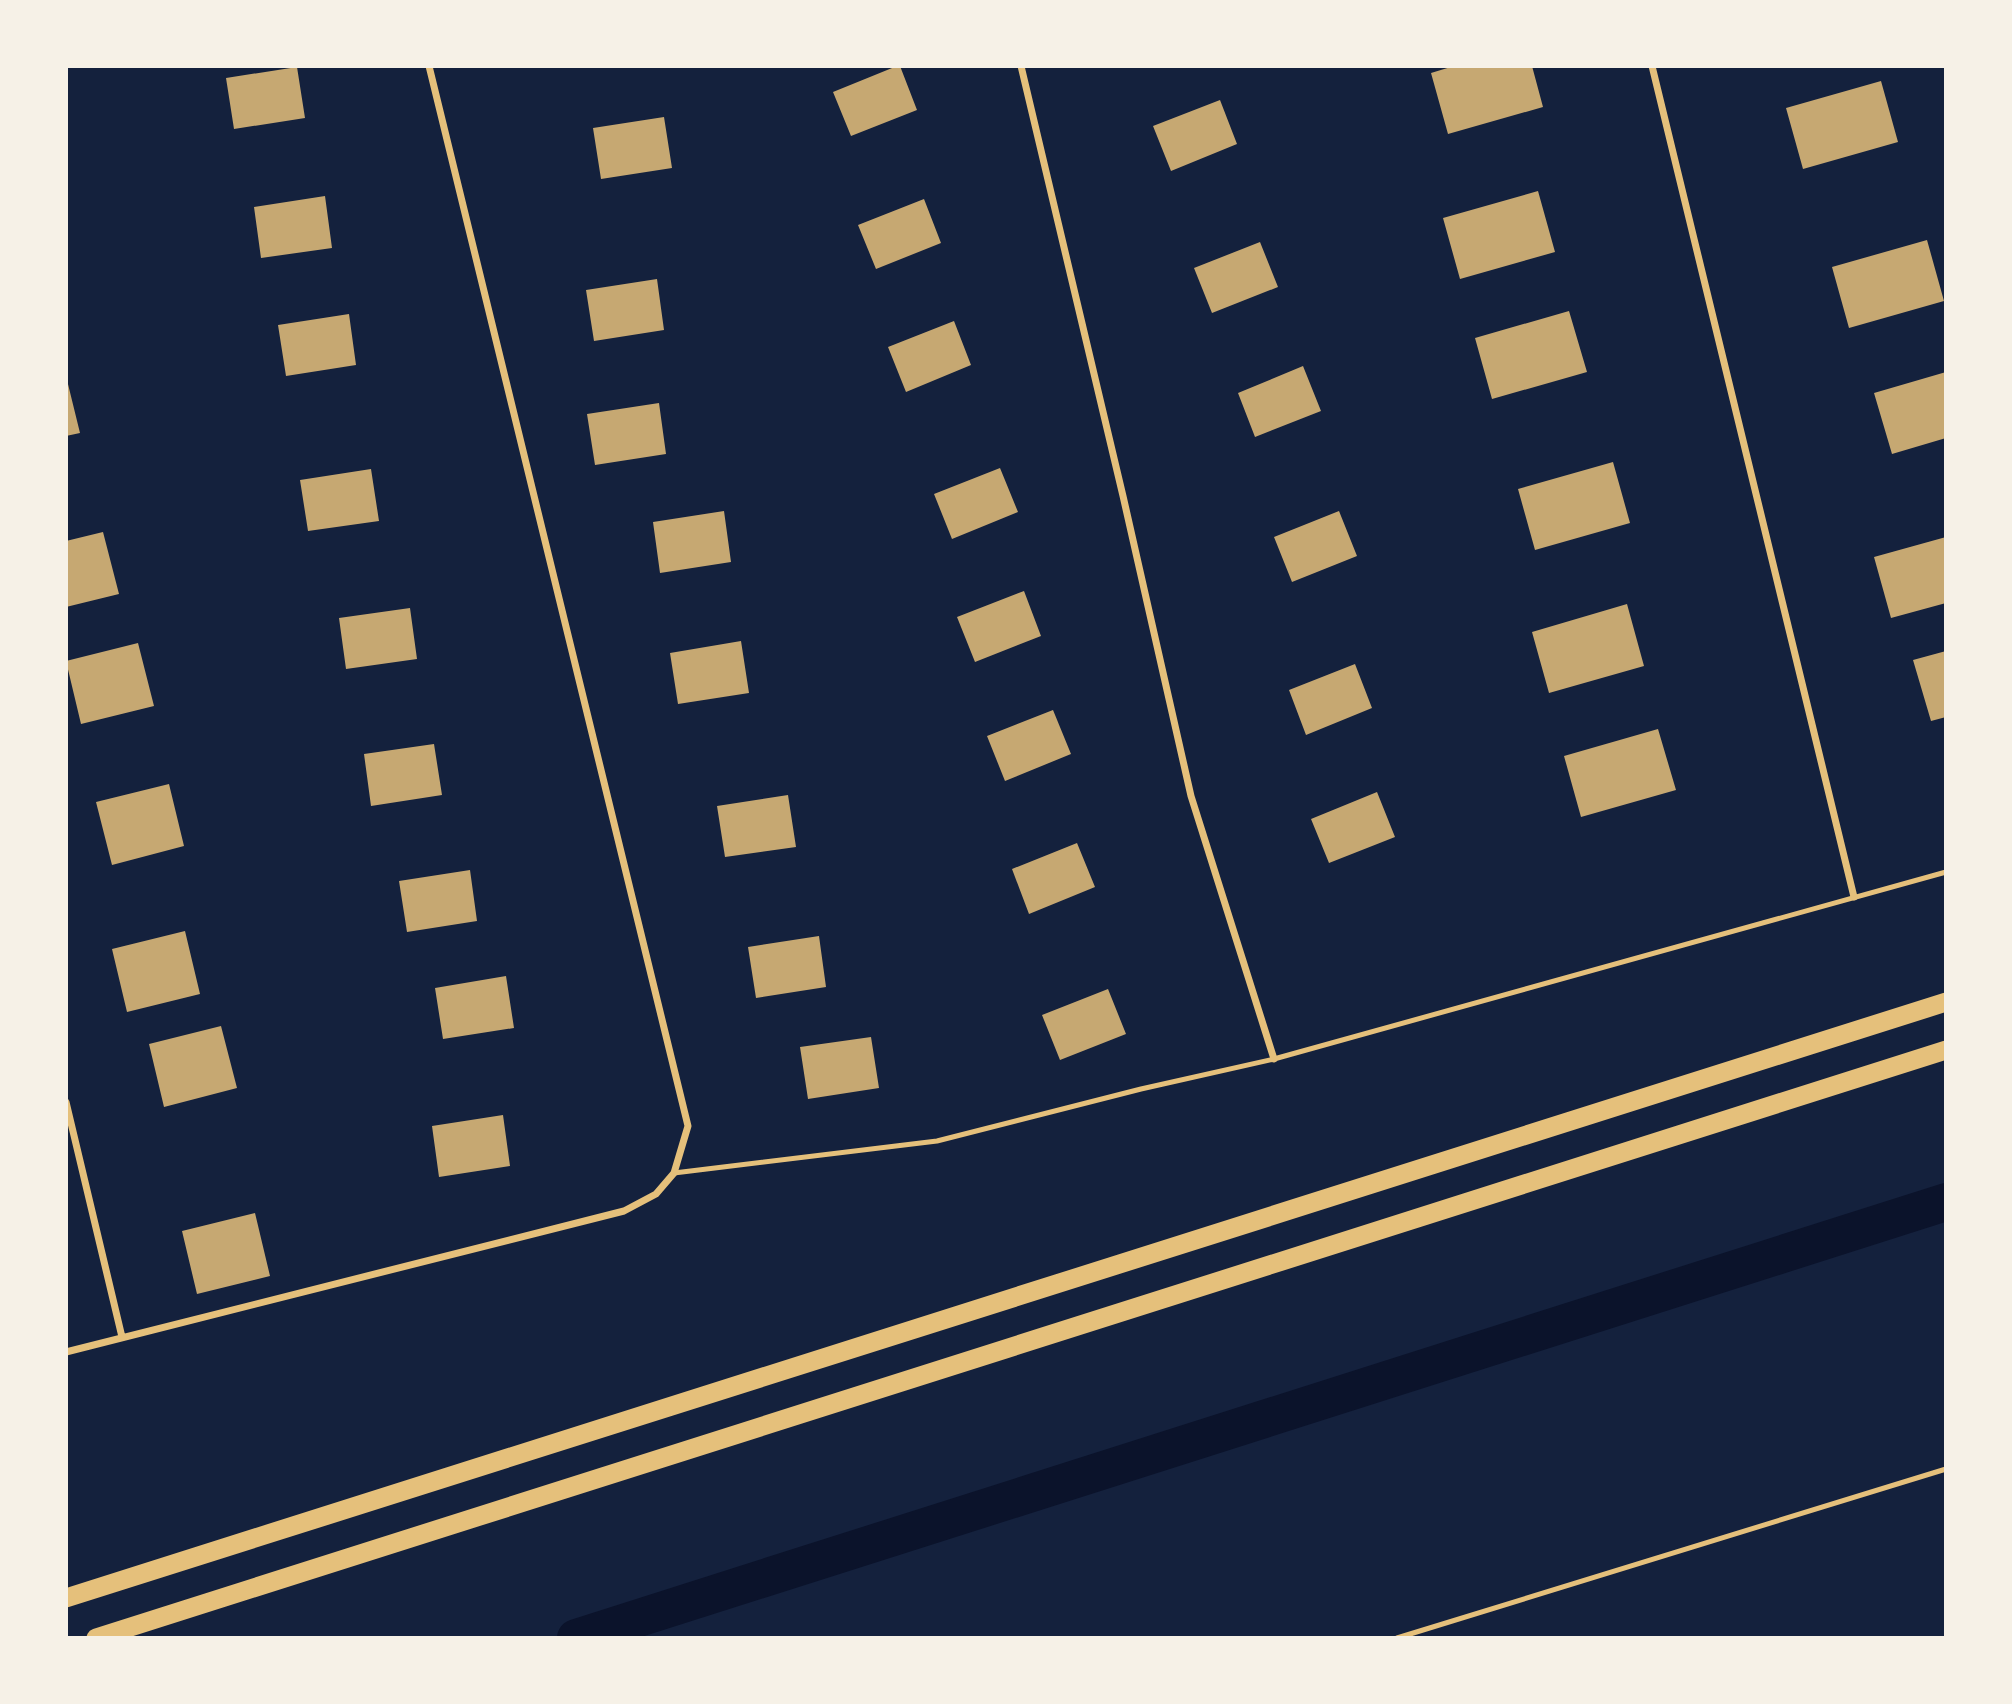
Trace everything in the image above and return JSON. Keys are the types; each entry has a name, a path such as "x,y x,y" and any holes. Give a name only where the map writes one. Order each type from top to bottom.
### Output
{"highway":[{"path":"66,1598 1945,1002"},
{"path":"96,1637 1945,1050"}],"street":[{"path":"66,1352 624,1211 656,1194 674,1172 688,1126 429,66"},
{"path":"1021,66 1191,796 1274,1059"},
{"path":"1652,66 1854,897"},
{"path":"66,1102 122,1337"}],"lane":[{"path":"674,1172 937,1141 1141,1089 1274,1059 1945,872"},
{"path":"1397,1637 1945,1469"}],"building":[{"path":"900,66 917,110 851,136 833,92"},
{"path":"1454,66 1532,66 1543,107 1448,134 1431,73"},
{"path":"297,67 305,118 234,129 226,78"},
{"path":"1881,81 1898,142 1803,169 1786,108"},
{"path":"1220,100 1237,144 1171,171 1153,126"},
{"path":"664,117 672,168 601,179 593,128"},
{"path":"1538,191 1555,252 1460,279 1443,218"},
{"path":"325,196 332,248 261,258 254,207"},
{"path":"924,199 941,243 876,269 858,225"},
{"path":"1927,240 1944,301 1849,328 1832,267"},
{"path":"1260,242 1278,287 1212,313 1194,268"},
{"path":"657,279 664,330 594,341 586,290"},
{"path":"1569,311 1587,372 1492,399 1475,338"},
{"path":"349,314 356,365 286,376 278,325"},
{"path":"954,321 971,365 906,392 888,347"},
{"path":"1303,366 1321,411 1255,437 1238,393"},
{"path":"1946,372 1946,438 1892,454 1874,393"},
{"path":"66,381 80,433 66,436"},
{"path":"659,403 666,454 595,465 587,414"},
{"path":"1613,462 1630,523 1535,550 1518,489"},
{"path":"1000,468 1018,512 952,539 934,494"},
{"path":"371,469 379,521 308,531 300,480"},
{"path":"724,511 731,562 660,573 653,522"},
{"path":"1339,511 1357,556 1292,582 1274,537"},
{"path":"103,532 119,594 66,607 66,541"},
{"path":"1946,537 1946,603 1891,618 1874,557"},
{"path":"1024,591 1041,636 975,662 957,617"},
{"path":"1627,604 1644,666 1549,693 1532,632"},
{"path":"410,608 417,659 346,669 339,618"},
{"path":"741,641 749,693 678,704 670,653"},
{"path":"138,643 154,706 81,724 66,661"},
{"path":"1946,651 1946,717 1931,721 1913,660"},
{"path":"1355,664 1372,708 1306,735 1289,690"},
{"path":"1053,710 1071,754 1005,781 987,736"},
{"path":"1658,729 1676,790 1581,817 1564,756"},
{"path":"434,744 442,795 371,806 364,754"},
{"path":"169,784 184,846 112,865 96,802"},
{"path":"1377,792 1395,837 1329,863 1311,819"},
{"path":"788,795 796,847 725,857 717,806"},
{"path":"1077,843 1095,887 1029,914 1012,869"},
{"path":"470,870 477,921 407,932 399,881"},
{"path":"185,931 200,994 127,1012 112,949"},
{"path":"819,936 826,987 756,998 748,947"},
{"path":"506,976 514,1028 443,1039 435,988"},
{"path":"1108,989 1126,1034 1060,1060 1042,1015"},
{"path":"221,1026 237,1088 164,1107 149,1044"},
{"path":"871,1037 879,1088 808,1099 800,1047"},
{"path":"503,1115 510,1166 439,1177 432,1126"},
{"path":"255,1213 270,1276 197,1294 182,1231"}],"waterway":[{"path":"576,1638 1946,1202"}]}
